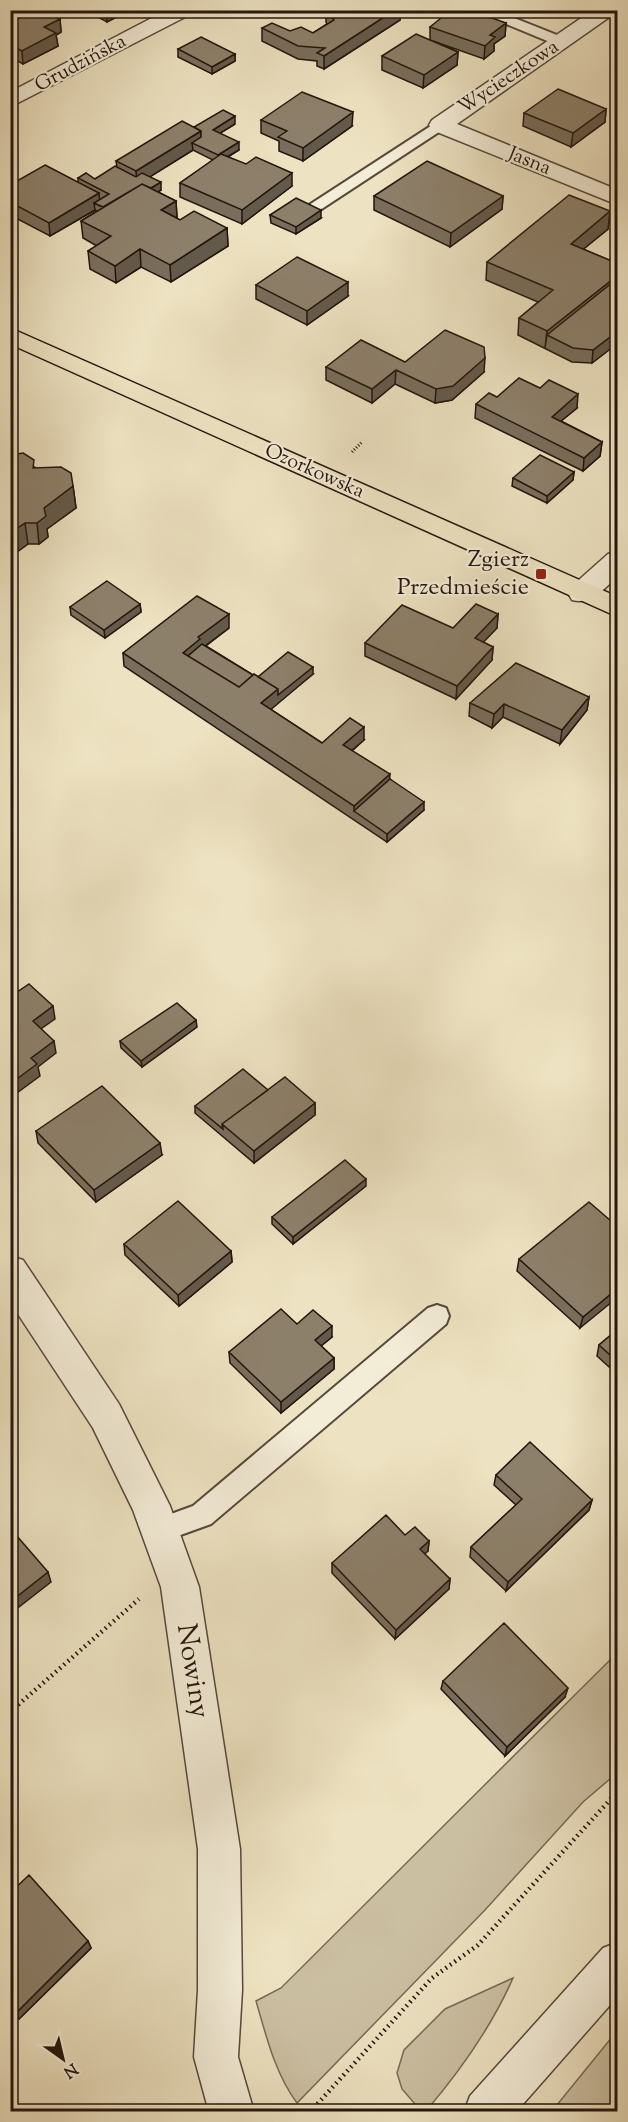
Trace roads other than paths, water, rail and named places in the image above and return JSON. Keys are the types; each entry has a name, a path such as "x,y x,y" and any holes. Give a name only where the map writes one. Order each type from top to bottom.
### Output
{"main road":[{"name":"Ozorkowska","path":"10,334 618,608"}],"street":[{"name":"Grudzińska","path":"10,101 184,10"},
{"name":"Wycieczkowa","path":"440,125 608,10"},
{"name":"Jasna","path":"440,125 618,198"},
{"path":"582,593 618,560"},
{"name":"Nowiny","path":"10,1271 106,1416 151,1506 180,1587 219,1849 220,1990 216,2057 232,2112"},
{"path":"486,2112 618,1963"}],"lane":[{"path":"482,11 562,42"},
{"path":"314,207 440,125"},
{"path":"161,1530 202,1515 437,1316"}],"place":[{"name":"Zgierz Przedmieście","path":"541,574"}]}
